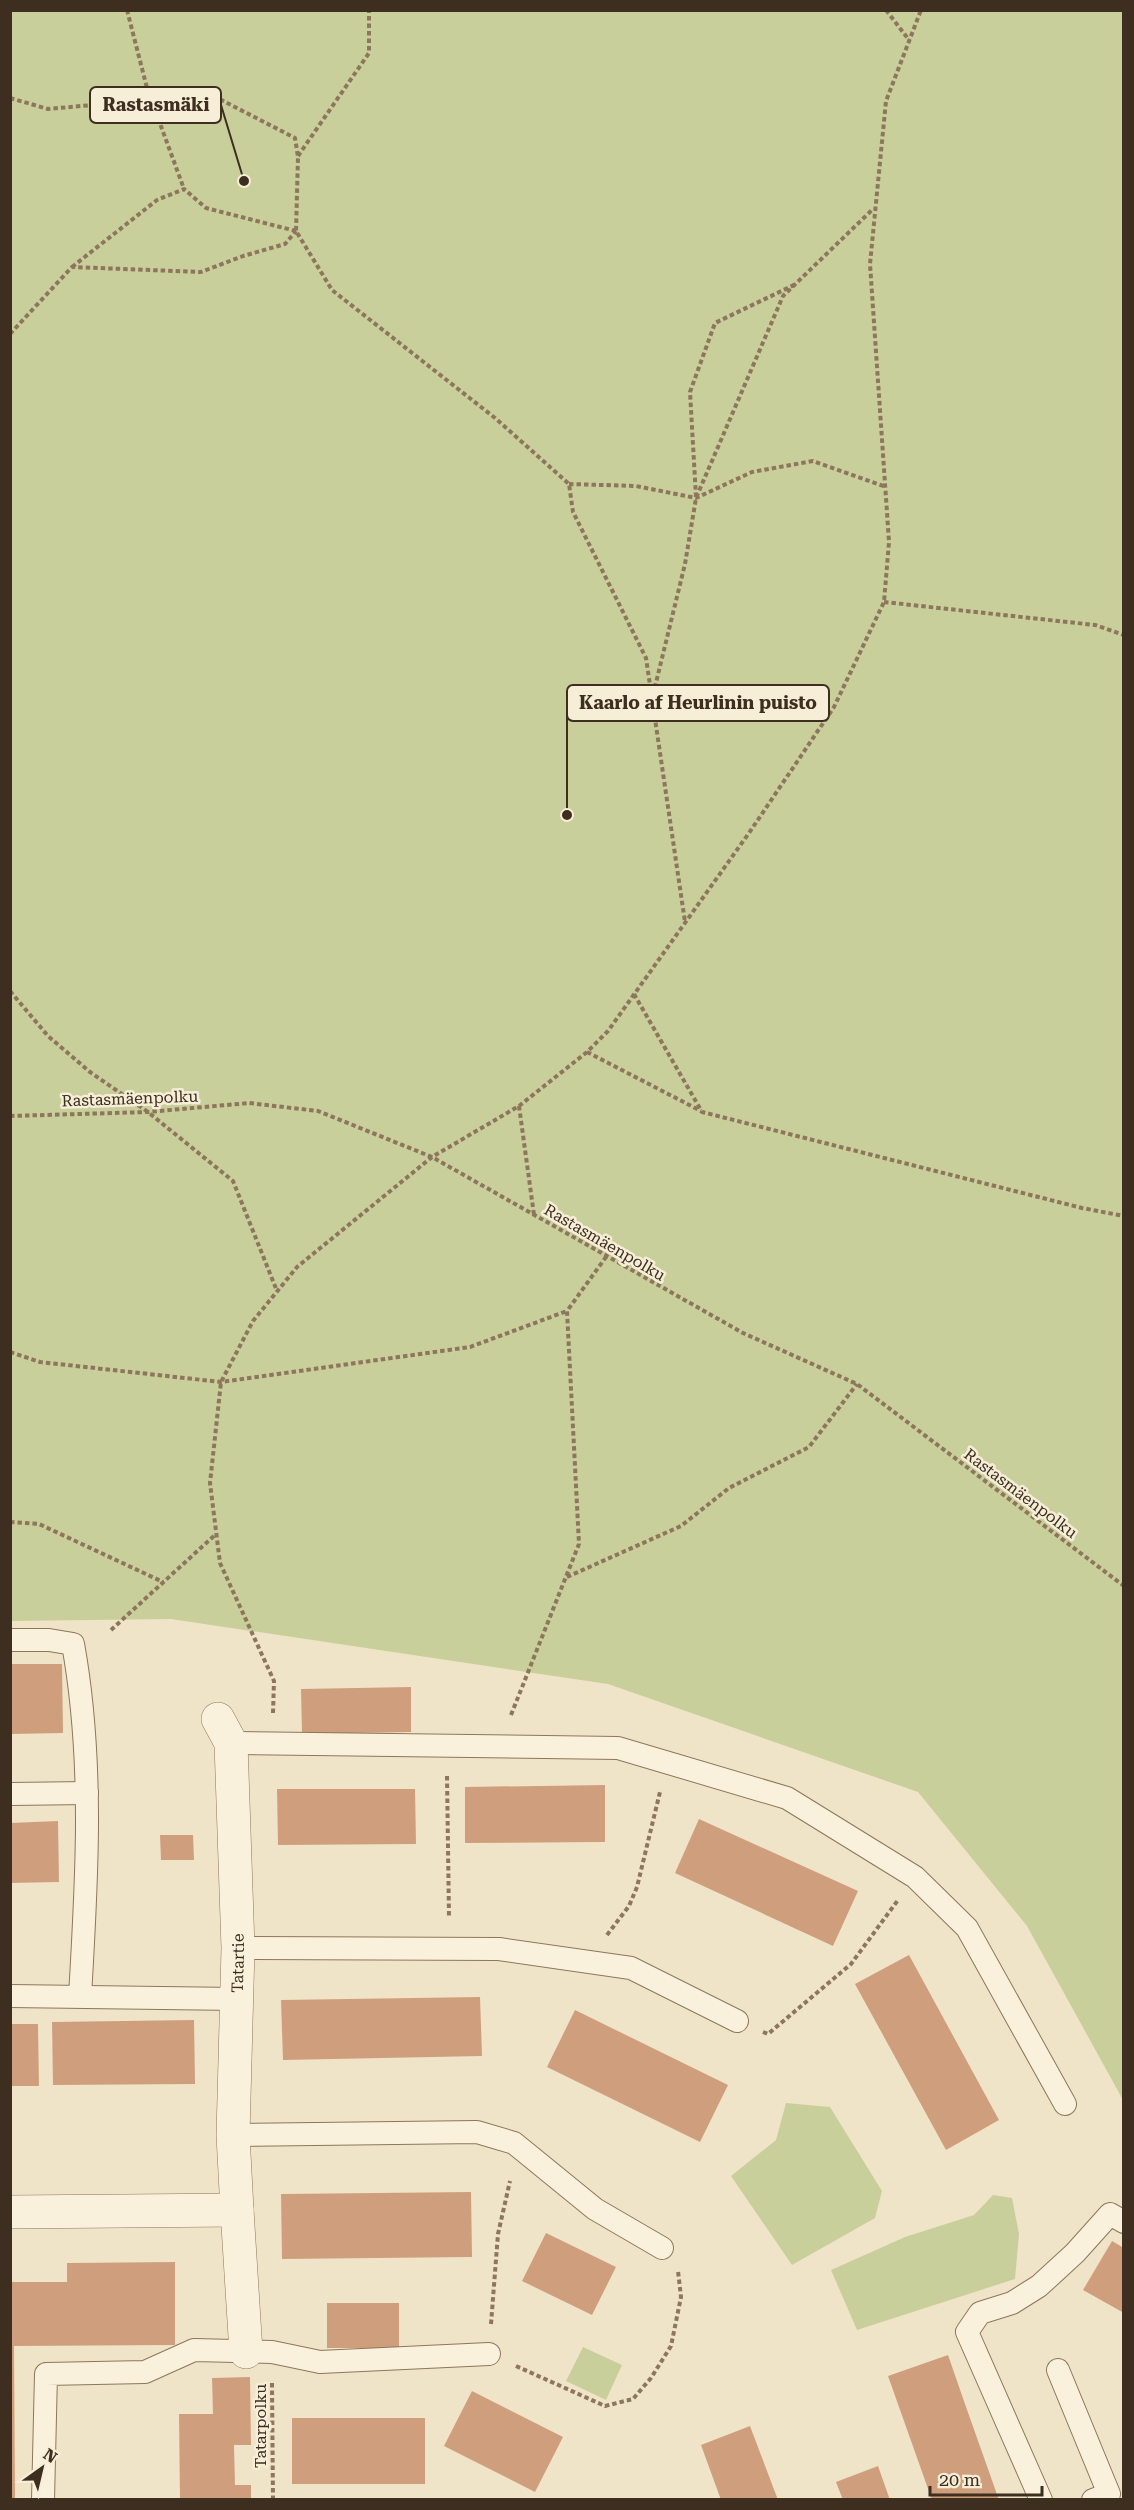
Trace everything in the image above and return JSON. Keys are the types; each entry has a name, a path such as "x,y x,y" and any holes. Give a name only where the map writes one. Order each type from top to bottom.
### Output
{"street":[{"name":"Tatartie","path":"224,1731 238,1948 233,2135 237,2210 259,2352"},
{"path":"10,2212 237,2210"}],"lane":[{"path":"10,1640 49,1640 73,1644 82,1691 87,1793 80,1996"},
{"path":"224,1731 272,1743 618,1748 787,1798 915,1877 967,1928 1065,2104"},
{"path":"10,1794 87,1793"},
{"path":"238,1948 499,1949 631,1968 737,2021"},
{"path":"10,1996 237,1999"},
{"path":"233,2135 477,2132 514,2143 595,2209 662,2248"},
{"path":"1041,2499 967,2332 980,2313 1012,2303 1039,2286 1076,2253 1110,2214 1124,2222"},
{"path":"43,2499 46,2374 145,2372 194,2350 259,2352 320,2362 489,2354"},
{"path":"1058,2370 1109,2494"}],"path":[{"path":"127,10 147,88 184,189 206,208 296,231"},
{"path":"298,157 369,53 369,10"},
{"path":"886,10 909,40"},
{"path":"272,1743 274,1681 220,1563 210,1483 220,1382 253,1321 297,1267 432,1157 519,1106 587,1052 608,1031 834,707 884,602 889,542 870,264 886,101 921,10"},
{"path":"10,98 48,109 116,103 147,88 202,90 295,138 298,157 296,231 332,290 495,418 569,484 636,486 696,498 752,471 813,461 886,487"},
{"path":"10,334 72,267 157,200 184,189"},
{"path":"696,498 783,296 874,208"},
{"path":"72,267 201,272 285,244 296,231"},
{"path":"652,699 685,564 696,498 690,392 715,324 801,281"},
{"path":"569,484 573,512 646,658 685,922"},
{"path":"884,602 1095,626 1124,635"},
{"path":"10,991 48,1036 90,1072 148,1112 233,1181 277,1291"},
{"path":"634,994 702,1112"},
{"path":"587,1052 702,1112 1082,1208 1124,1216"},
{"name":"Rastasmäenpolku","path":"10,1116 148,1112 249,1103 318,1111 432,1157 743,1334 857,1384 1124,1586"},
{"path":"519,1106 534,1215"},
{"path":"10,1352 40,1362 220,1382 470,1347 567,1311 606,1257"},
{"path":"511,1715 579,1544 571,1426 567,1311"},
{"path":"566,1578 681,1526 729,1488 809,1447 857,1384"},
{"path":"10,1522 39,1524 163,1581"},
{"path":"111,1630 216,1534"},
{"path":"447,1746 450,1949"},
{"path":"587,1962 629,1906 637,1887 667,1762"},
{"path":"737,2021 768,2034 851,1964 915,1877"},
{"path":"521,2149 498,2234 489,2354 605,2406 633,2399 651,2378 671,2346 681,2297 678,2270 662,2248"},
{"name":"Tatarpolku","path":"259,2352 273,2499"}],"green space":[{"path":"10,11 1123,11 1123,2100 1027,1926 918,1792 608,1684 171,1619 11,1621"},
{"path":"786,2103 830,2107 882,2191 875,2218 792,2265 731,2176 776,2140"},
{"path":"993,2195 1012,2198 1019,2234 1015,2279 857,2330 831,2270 905,2237 974,2215"},
{"path":"583,2347 622,2365 606,2400 566,2381"}],"building":[{"path":"10,1664 62,1664 63,1733 10,1734"},
{"path":"411,1687 411,1732 302,1734 301,1689"},
{"path":"605,1785 605,1842 465,1843 465,1787"},
{"path":"277,1789 415,1789 416,1844 278,1845"},
{"path":"699,1819 858,1891 833,1946 675,1873"},
{"path":"58,1821 59,1882 10,1883 10,1823"},
{"path":"160,1835 193,1835 194,1860 161,1860"},
{"path":"909,1955 999,2120 946,2150 855,1984"},
{"path":"480,1997 482,2056 283,2060 281,2000"},
{"path":"575,2010 728,2085 700,2142 547,2067"},
{"path":"194,2020 195,2084 53,2085 52,2022"},
{"path":"10,2024 38,2024 39,2086 10,2086"},
{"path":"471,2192 472,2257 282,2259 281,2194"},
{"path":"546,2233 616,2267 592,2315 522,2281"},
{"path":"1112,2241 1124,2248 1124,2313 1083,2290"},
{"path":"175,2262 175,2345 14,2346 15,2500 10,2500 10,2282 67,2282 67,2263"},
{"path":"327,2303 399,2303 399,2348 327,2348"},
{"path":"948,2355 999,2500 932,2500 888,2376"},
{"path":"250,2377 251,2445 234,2445 235,2485 251,2485 251,2500 180,2500 179,2414 213,2414 212,2378"},
{"path":"472,2391 563,2437 535,2492 444,2446"},
{"path":"292,2418 425,2418 425,2484 292,2484"},
{"path":"750,2426 778,2500 721,2500 701,2445"},
{"path":"878,2466 890,2500 843,2500 836,2482"}],"place":[{"name":"Rastasmäki","path":"244,181"},
{"name":"Kaarlo af Heurlinin puisto","path":"567,815"}]}
